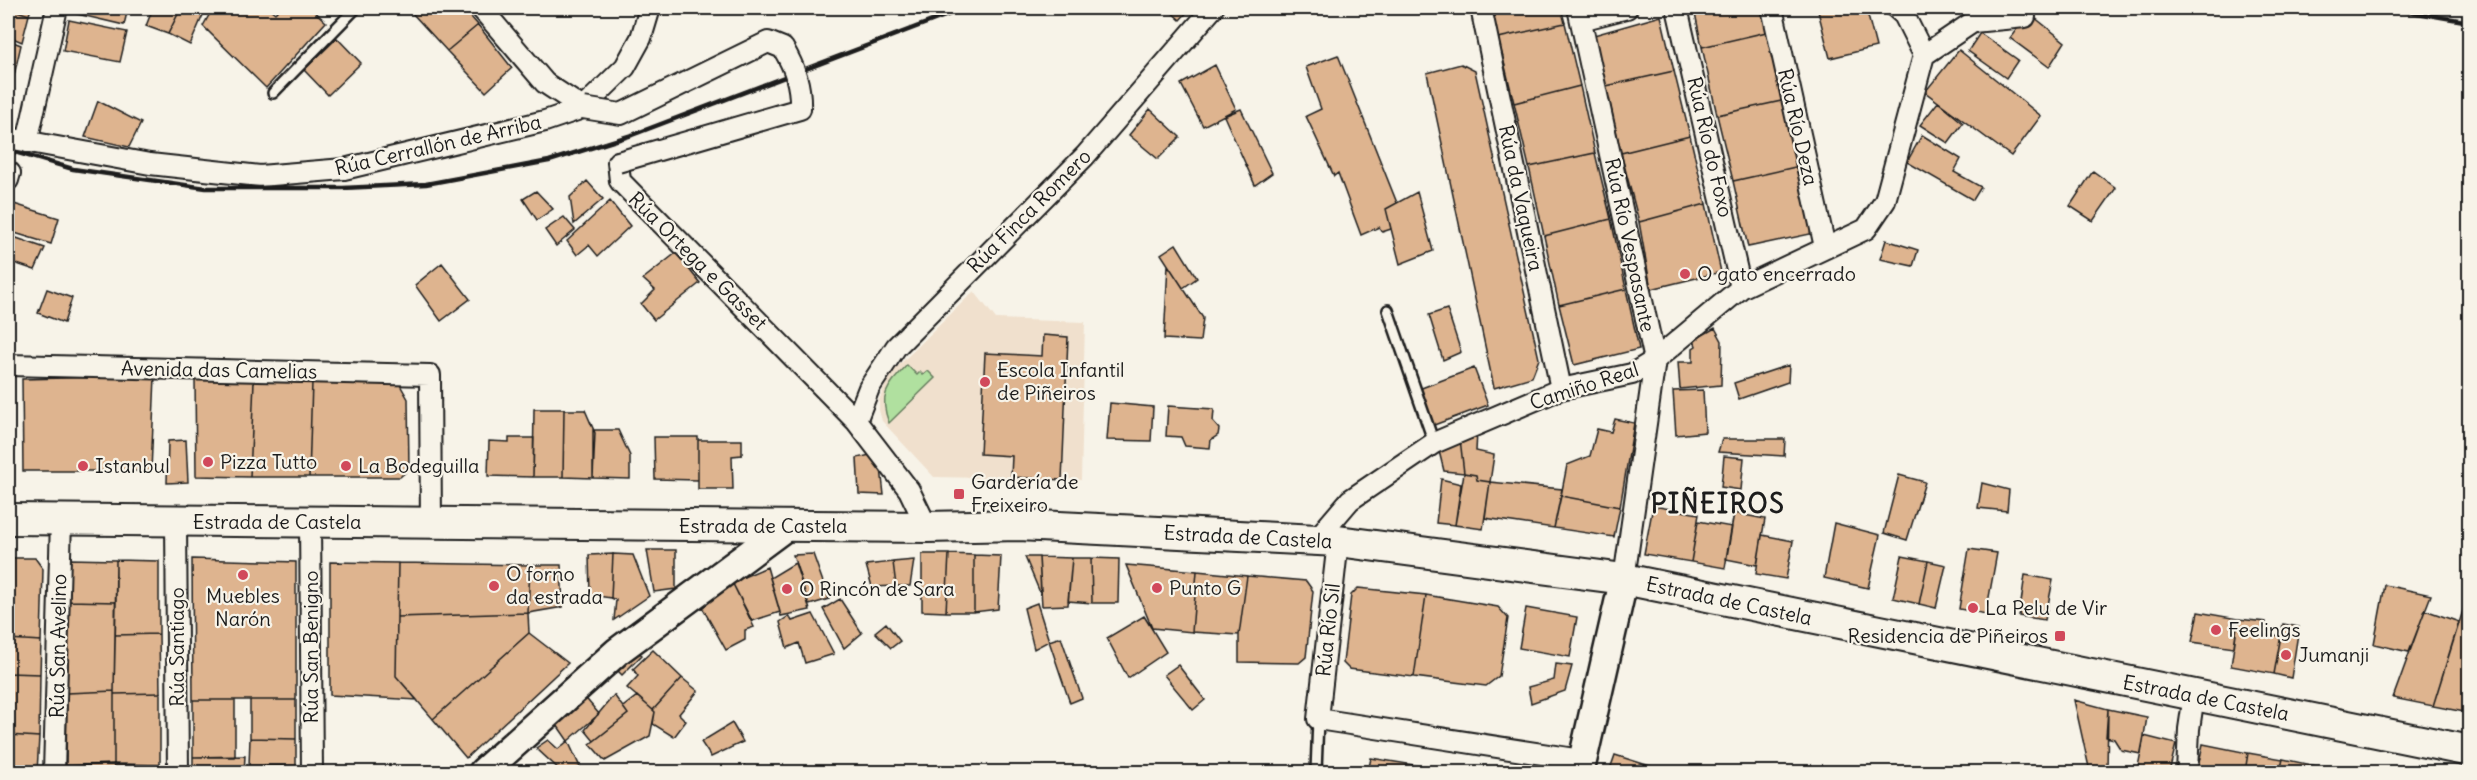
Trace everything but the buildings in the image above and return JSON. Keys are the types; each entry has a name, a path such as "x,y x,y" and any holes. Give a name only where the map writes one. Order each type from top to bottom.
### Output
{"main road":[{"name":"Estrada de Castela","path":"8,519 927,527 1019,525 1327,541 1624,579 2469,751"}],"street":[{"path":"27,142 57,8"},
{"name":"Rúa Ortega e Gasset","path":"481,8 545,83 583,108 621,114 768,42 783,48 792,62 801,89 800,109 618,162 620,181 856,421 909,490 927,527"},
{"path":"583,108 625,67 641,38 650,8"},
{"name":"Rúa Finca Romero","path":"856,421 869,388 896,347 1085,156 1214,8"},
{"name":"Rúa da Vaqueira","path":"1481,8 1561,389"},
{"path":"1580,14 1627,8"},
{"name":"Rúa Río do Foxo","path":"1677,8 1741,288"},
{"name":"Rúa Río Deza","path":"1772,8 1825,247"},
{"path":"1896,8 1904,15 1924,55 1973,22 2025,17"},
{"name":"Rúa Río Vespasante","path":"1580,14 1655,360 1624,579"},
{"name":"Camiño Real","path":"1327,541 1350,500 1434,443 1561,389 1632,374 1655,360 1741,288 1866,229 1885,201 1924,55"},
{"name":"Rúa Cerrallón de Arriba","path":"8,138 150,164 260,176 344,169 533,124 583,108"},
{"name":"Avenida das Camelias","path":"8,365 430,375 431,524"},
{"name":"Rúa San Avelino","path":"54,772 61,520"},
{"name":"Rúa Santiago","path":"176,521 178,772"},
{"name":"Rúa San Benigno","path":"310,521 312,772"},
{"path":"483,772 618,651 787,526"},
{"name":"Rúa Río Sil","path":"1318,719 1327,541"},
{"path":"1318,719 1580,766 1624,579"},
{"path":"2187,772 2189,729 2194,695"}],"lane":[{"path":"273,93 356,8"},
{"path":"1388,310 1434,443"},
{"path":"1316,772 1318,719"}],"shaded area":[{"name":"Escola Infantil de Piñeiros","path":"974,291 996,319 1085,322 1081,480 934,477 882,421 879,400 890,374"}],"green space":[{"path":"907,365 917,375 920,372 923,375 928,371 935,378 889,423 884,405 887,391"}],"railway":[{"path":"8,150 73,169 206,188 343,188 426,184 549,161 632,135 966,8"},
{"path":"2388,8 2470,22"}],"place":[{"name":"O gato encerrado","path":"1685,274"},
{"name":"Escola Infantil de Piñeiros","path":"985,382"},
{"name":"Pizza Tutto","path":"208,462"},
{"name":"Istanbul","path":"83,466"},
{"name":"La Bodeguilla","path":"346,466"},
{"name":"Gardería de Freixeiro","path":"959,494"},
{"name":"Muebles Narón","path":"243,575"},
{"name":"O forno da estrada","path":"494,586"},
{"name":"Punto G","path":"1157,588"},
{"name":"O Rincón de Sara","path":"787,589"},
{"name":"La Pelu de Vir","path":"1973,608"},
{"name":"Feelings","path":"2216,630"},
{"name":"Residencia de Piñeiros","path":"2060,636"},
{"name":"Jumanji","path":"2286,655"}],"district":[{"name":"PIÑEIROS","path":"1718,504"}]}
